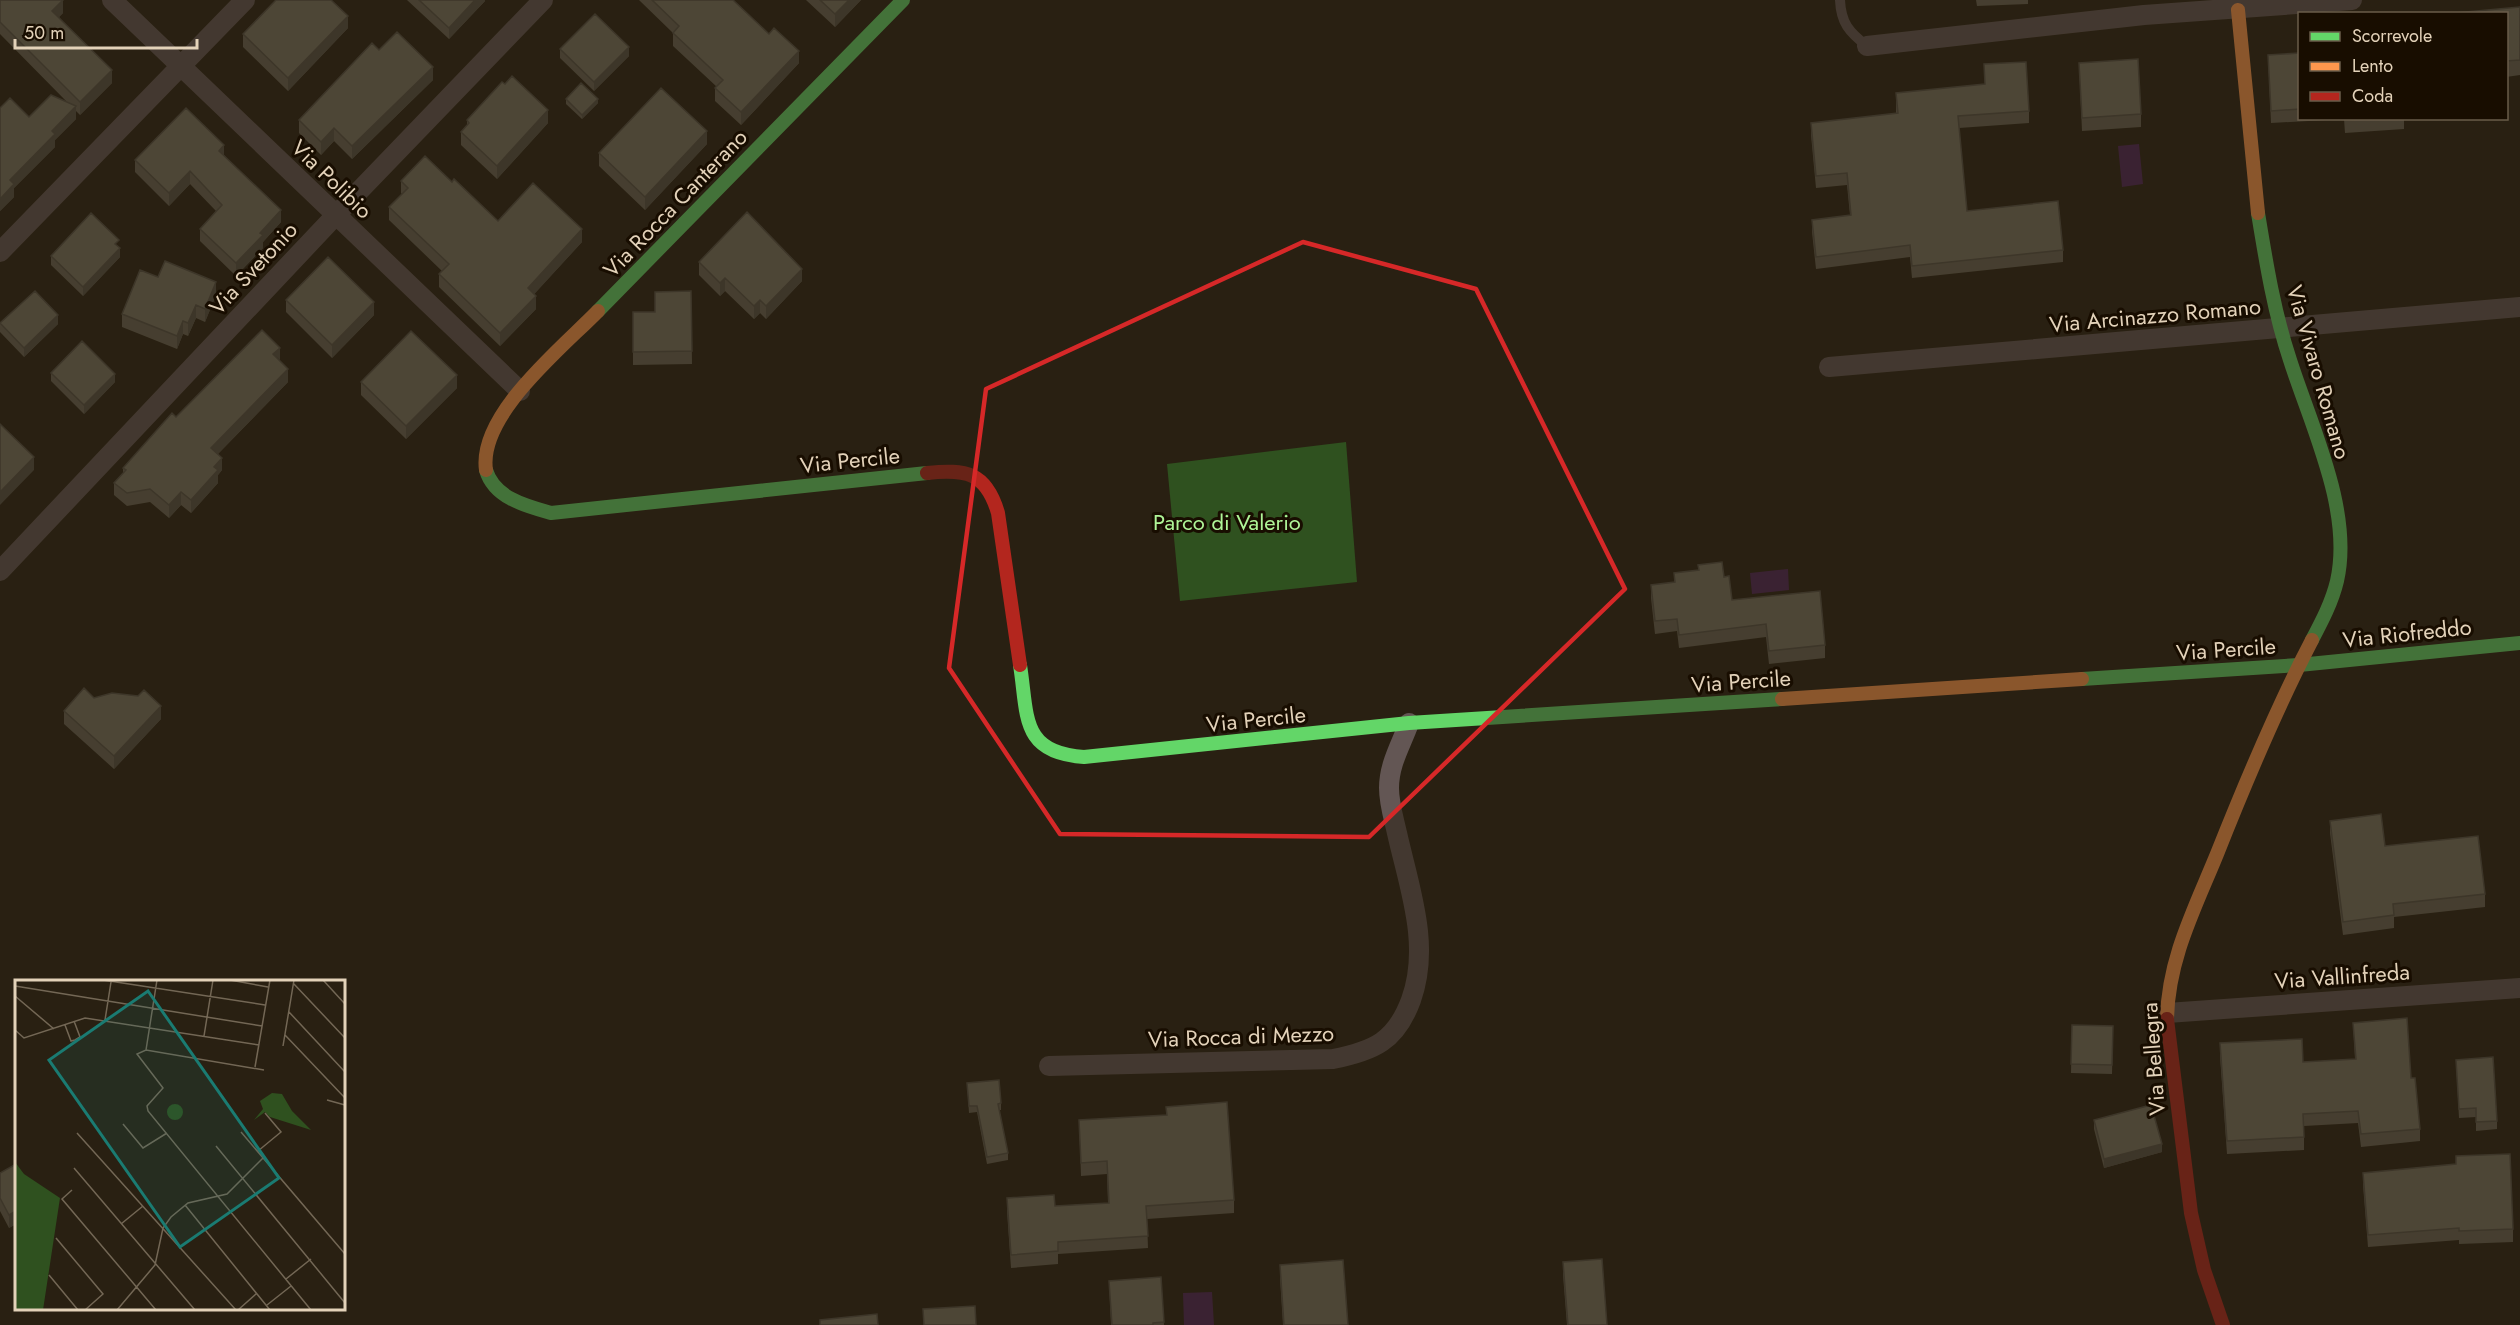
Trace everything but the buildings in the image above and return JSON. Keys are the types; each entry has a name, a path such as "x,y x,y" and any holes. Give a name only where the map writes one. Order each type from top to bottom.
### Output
{"street":[{"name":"Via Polibio","path":"112,0 334,216 520,392"},
{"path":"0,252 245,0"},
{"name":"Via Svetonio","path":"0,571 334,216 543,0"},
{"name":"Via Rocca Canterano","path":"487,444 520,392 903,0"},
{"path":"1867,46 2144,8 2238,10 2352,0"},
{"name":"Via Vivaro Romano","path":"2238,10 2251,169 2280,329 2325,464 2340,551 2338,578 2331,600 2299,665"},
{"name":"Via Arcinazzo Romano","path":"1829,367 2520,307"},
{"name":"Via Percile","path":"487,444 486,472 499,493 517,504 551,513 947,471 974,474 991,489 998,513 1030,731 1037,742 1056,753 1080,758 1409,723 2299,665"},
{"name":"Via Riofreddo","path":"2299,665 2520,643"},
{"name":"Via Bellegra","path":"2223,1325 2204,1269 2192,1218 2177,1117 2167,1013 2169,985 2178,948 2259,751 2299,665"},
{"name":"Via Rocca di Mezzo","path":"1049,1066 1333,1059 1367,1052 1392,1034 1405,1016 1414,991 1420,956 1417,920 1389,796 1391,766 1409,723"},
{"name":"Via Vallinfreda","path":"2167,1013 2520,988"}],"lane":[{"path":"1840,0 1841,17 1849,32 1867,46"}],"highlighted area":[{"path":"1303,242 1476,289 1625,589 1369,837 1060,834 949,668 986,389"}],"green space":[{"name":"Parco di Valerio","path":"1346,442 1357,582 1180,601 1167,464"}],"shaded area":[{"path":"2139,144 2143,184 2122,187 2118,146"},
{"path":"1788,569 1789,590 1752,594 1750,573"},
{"path":"1212,1292 1214,1325 1184,1325 1183,1293"}],"traffic: fast":[{"path":"598,311 903,0"},
{"path":"2258,213 2279,324 2327,469 2335,498 2339,526 2340,554 2337,581 2330,604 2312,640"},
{"path":"486,470 490,480 503,494 522,504 551,513 927,473"},
{"path":"2082,679 2299,665 2520,643"},
{"path":"1020,665 1027,715 1038,739 1048,748 1063,754 1084,757 1409,723 1782,699"}],"traffic: slow":[{"path":"2238,10 2258,213"},
{"path":"486,470 487,449 495,427 508,405 545,363 598,311"},
{"path":"2167,1019 2172,976 2184,934 2262,746 2312,640"},
{"path":"1782,699 2082,679"}],"traffic: jam":[{"path":"927,473 953,472 973,476 981,481 993,499 998,513 1020,665"},
{"path":"2167,1019 2191,1213 2204,1270 2223,1325"}]}
